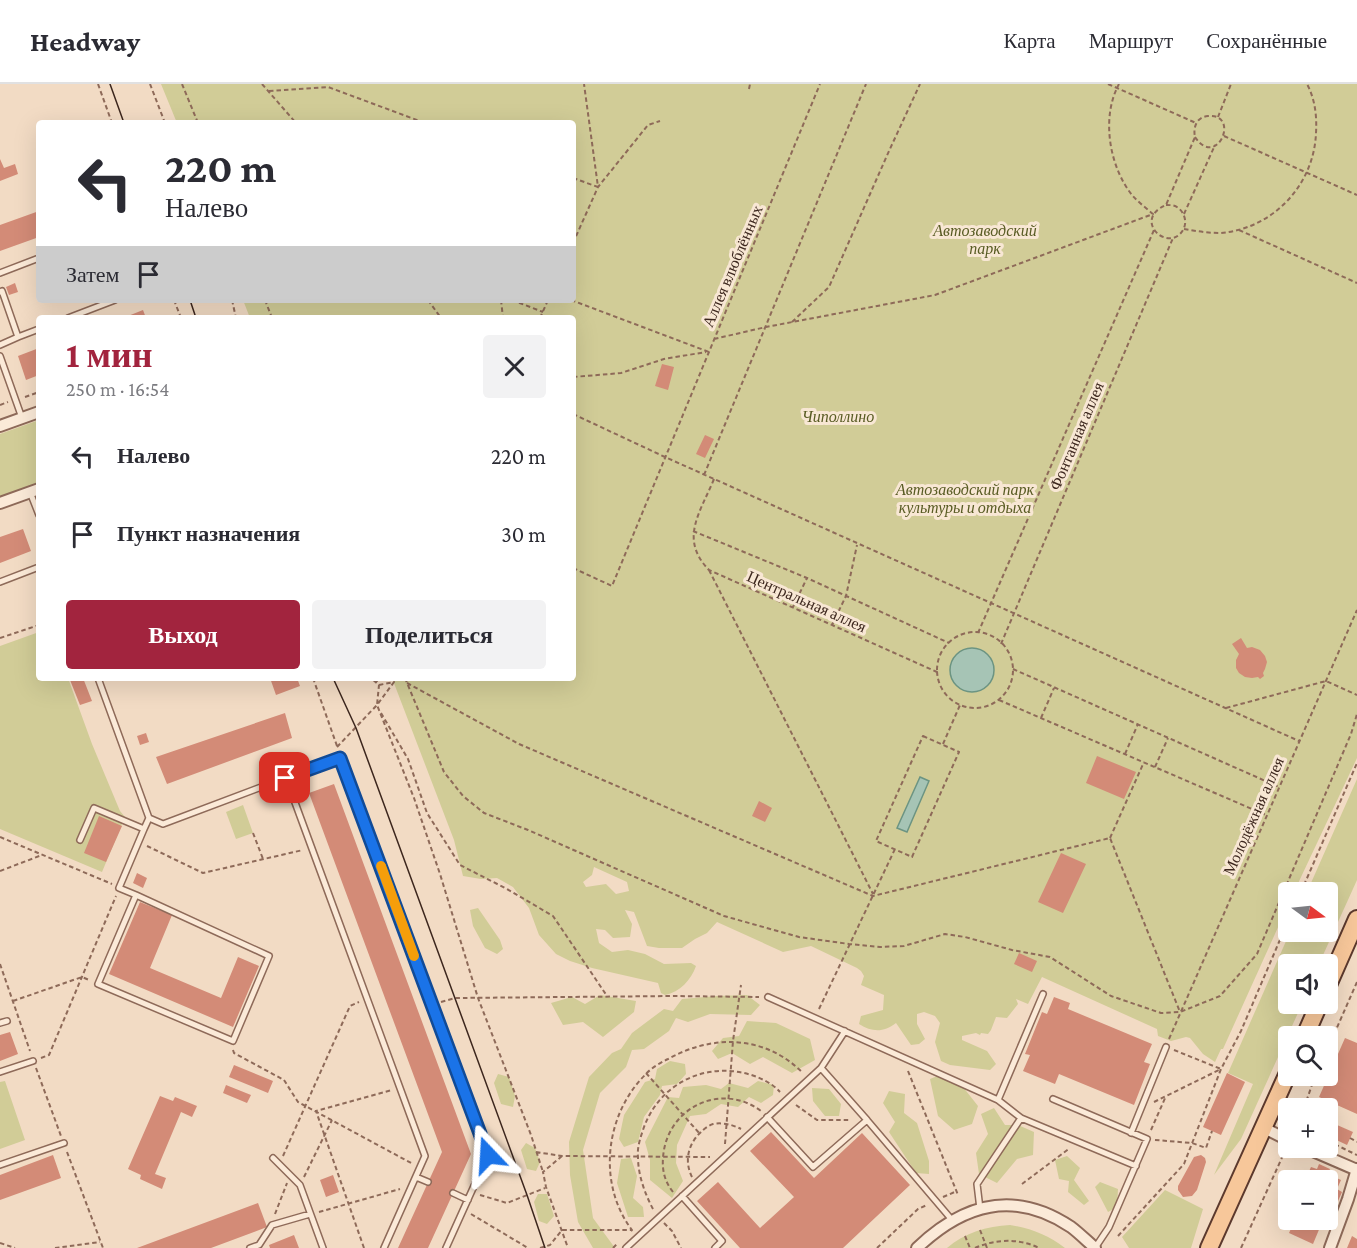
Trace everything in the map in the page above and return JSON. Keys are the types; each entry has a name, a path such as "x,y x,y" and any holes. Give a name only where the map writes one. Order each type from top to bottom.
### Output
{"main road":[{"path":"1338,962 1357,919"},
{"path":"1209,1248 1282,1086"}],"street":[{"path":"0,426 36,413"},
{"path":"0,503 35,490"},
{"path":"1264,1128 1278,1135"},
{"path":"1329,1158 1357,1170 1330,1248"},
{"path":"916,1248 932,1233 952,1220 980,1209 1006,1205 1036,1210 1056,1218 1072,1227 1095,1248"}],"lane":[{"path":"0,273 36,259"},
{"path":"0,292 2,291 18,337"},
{"path":"76,315 107,303"},
{"path":"0,345 36,330"},
{"path":"0,356 22,418"},
{"path":"0,582 36,568"},
{"path":"99,681 149,819 119,888 136,895 269,956 233,1041 98,984 136,895"},
{"path":"149,819 163,824 340,758 488,1155 446,1248"},
{"path":"285,778 426,1156 384,1248"},
{"path":"80,840 94,808 144,830"},
{"path":"998,1100 1043,994"},
{"path":"768,997 998,1100 1020,1118 1136,1166"},
{"path":"0,1023 7,1021"},
{"path":"626,1248 821,1068 845,1031"},
{"path":"1131,1132 1166,1047"},
{"path":"0,1072 33,1061"},
{"path":"821,1068 952,1220"},
{"path":"1053,1099 1148,1140 1109,1227 1095,1248"},
{"path":"768,1117 813,1167 867,1120"},
{"path":"980,1209 977,1184 1020,1118"},
{"path":"0,1165 64,1143"},
{"path":"273,1158 300,1185 323,1248"},
{"path":"416,1177 428,1182"},
{"path":"453,1193 468,1200"},
{"path":"680,1197 722,1241 715,1248"},
{"path":"250,1248 259,1245 272,1225 310,1214"}],"path":[{"path":"98,84 111,120"},
{"path":"150,84 164,120"},
{"path":"182,84 197,120"},
{"path":"262,84 293,120"},
{"path":"584,84 598,187"},
{"path":"749,89 750,84"},
{"name":"Аллея влюблённых","path":"576,569 612,586 820,84"},
{"path":"704,475 866,84"},
{"path":"792,322 829,287 920,84"},
{"path":"1108,84 1196,123"},
{"path":"1119,84 1109,115 1110,143 1117,170 1132,195 1153,214"},
{"path":"1217,118 1231,84"},
{"path":"1215,145 1184,214 1184,229 1202,232 1239,230 1260,222 1279,209 1295,193 1307,173 1316,146 1317,118 1307,84"},
{"path":"268,91 328,87 417,120"},
{"path":"1166,205 1195,137 1196,123 1203,117 1213,116 1224,126 1224,136 1219,143 1210,147 1204,146 1195,137"},
{"path":"576,236 598,187 648,124 660,122"},
{"path":"1224,136 1357,195"},
{"path":"576,179 598,187"},
{"path":"714,339 935,295 1153,214 1158,208 1166,205 1176,207 1184,214"},
{"name":"Фонтанная аллея","path":"978,633 1154,230 1151,222 1153,214"},
{"name":"Фонтанная аллея","path":"1001,644 1173,238 1184,229"},
{"path":"1154,230 1162,237 1173,238"},
{"path":"1239,230 1357,283"},
{"path":"576,302 709,352"},
{"path":"520,303 543,312"},
{"path":"542,315 547,303"},
{"path":"576,377 621,373 664,359 709,352"},
{"path":"576,415 1299,741"},
{"path":"714,479 693,531 693,544 700,561 709,570 873,896"},
{"name":"Центральная аллея","path":"693,531 807,578 949,643"},
{"path":"832,625 846,596 857,543"},
{"name":"Центральная аллея","path":"709,570 937,672"},
{"path":"793,607 807,578"},
{"name":"Молодёжная аллея","path":"1166,1047 1357,610"},
{"path":"0,638 36,626"},
{"path":"978,633 992,636 1001,644 1011,658 1013,669 1009,688 999,700 976,708 960,705 948,697 942,690 937,672 940,656 949,643 962,635 978,633"},
{"path":"1013,669 1279,787"},
{"path":"315,681 337,747 377,705 393,681"},
{"path":"376,681 379,685 377,705 414,798 478,998 536,1152 568,1248"},
{"path":"379,685 391,681"},
{"path":"1226,708 1326,681 1357,696"},
{"path":"407,683 519,744 873,896 1110,838"},
{"path":"407,683 444,772 463,796 484,813 724,916 799,937 849,944 904,946 945,934 965,937 1012,950 1050,957 1110,996 1161,1013 1180,1012 1220,996 1257,954 1351,734 1357,714"},
{"path":"1041,718 1054,688"},
{"path":"999,700 1267,815"},
{"path":"377,705 408,759 427,813 460,865 553,916 607,996"},
{"path":"943,745 960,705"},
{"path":"1125,753 1138,724"},
{"path":"922,736 959,752 912,857 895,849 876,841 922,736"},
{"path":"1155,767 1168,738"},
{"path":"1144,762 1110,838 1180,1012"},
{"path":"1305,882 1357,763"},
{"path":"254,833 263,859"},
{"path":"0,837 119,888 49,1055 33,1061"},
{"path":"139,843 203,873 312,848"},
{"path":"815,1017 895,849"},
{"path":"0,871 42,855"},
{"path":"102,929 110,932"},
{"path":"1118,1236 1184,1164 1221,1069 1241,1031 1279,942"},
{"path":"0,963 33,1061 103,1248"},
{"path":"13,1001 82,977 89,980"},
{"path":"1338,1026 1357,982"},
{"path":"536,1152 562,1156 724,1157 733,1041 741,985"},
{"path":"432,1005 455,998 768,997"},
{"path":"279,1164 350,1006 367,999"},
{"path":"233,1041 234,1053 284,1080 298,1102 420,1168"},
{"path":"637,1237 624,1221 618,1207 612,1187 609,1156 618,1114 631,1091 646,1073 682,1051 704,1044 733,1041 753,1044 774,1052 794,1064 809,1079"},
{"path":"1166,1047 1221,1069"},
{"path":"877,1248 918,1209 958,1193 903,1057"},
{"path":"1141,1109 1221,1069"},
{"path":"681,1248 672,1231 659,1218 649,1202 638,1156 640,1139 647,1117 665,1094 677,1084 702,1073 717,1070 749,1074 777,1088 787,1099 817,1120 867,1120"},
{"path":"646,1073 700,1134"},
{"path":"316,1112 400,1087"},
{"path":"1166,1096 1148,1140 1192,1143 1206,1148 1212,1131"},
{"path":"680,1197 667,1185 663,1156 668,1137 682,1114 705,1101 729,1098 749,1104 768,1117"},
{"path":"316,1112 364,1248"},
{"path":"300,1185 332,1120"},
{"path":"697,1182 688,1167 690,1148 696,1137 712,1124 727,1124 740,1128 748,1135"},
{"path":"1350,1138 1357,1142"},
{"path":"1022,1184 1078,1142"},
{"path":"1338,1146 1357,1155"},
{"path":"543,1172 562,1156"},
{"path":"1241,1248 1282,1158"},
{"path":"272,1225 290,1175"},
{"path":"310,1214 412,1186"},
{"path":"471,1192 507,1203 546,1187"},
{"path":"464,1209 528,1248"},
{"path":"562,1230 632,1230"},
{"path":"540,1248 550,1246 562,1230"},
{"path":"980,1230 987,1248"},
{"path":"965,1236 970,1248"},
{"path":"975,1248 985,1243 1004,1240 1021,1242 1039,1248"},
{"path":"55,1248 101,1242"},
{"path":"0,1243 15,1248"}],"green space":[{"name":"Автозаводский парк культуры и отдыха","path":"161,84 1357,84 1357,758 1299,882 1278,882 1278,927 1215,1062 1203,1054 1190,1038 1171,1041 1158,1036 1157,1029 1042,977 1028,1004 1016,999 1018,1004 1007,1018 996,1017 988,1034 976,1033 962,1036 962,1040 987,1051 996,1064 990,1070 950,1065 941,1061 935,1042 940,1023 935,1016 924,1012 917,1014 917,1024 925,1039 919,1044 911,1045 896,1023 878,1030 868,1029 859,1024 861,1016 883,1010 884,995 861,985 864,976 857,968 811,946 783,952 717,922 707,933 682,948 647,946 634,912 625,910 632,924 630,937 613,938 605,930 596,929 599,943 612,952 628,950 645,954 664,964 691,963 696,966 684,985 665,995 661,993 658,983 592,968 556,954 539,935 529,908 513,887 497,878 481,879 463,876 454,840 393,681 576,681 576,315 249,315 244,303 576,303 576,120 176,120","holes":["594,867 627,882 629,891 616,894 606,884 586,887 583,882 592,875"]},
{"path":"36,421 36,486 0,500 0,434"},
{"path":"36,633 36,681 69,681 92,744 120,811 125,817 102,872 0,829 0,646"},
{"path":"1357,779 1357,880 1338,922 1338,882 1311,882"},
{"path":"243,805 253,833 236,839 226,812"},
{"path":"478,908 500,940 503,949 497,954 485,948 473,926 470,910"},
{"path":"1286,942 1329,942 1324,954 1280,954"},
{"path":"1278,959 1278,1014 1297,1014 1292,1026 1278,1026 1278,1057 1241,1139 1214,1175 1253,1084 1228,1073"},
{"path":"600,995 636,1001 634,1012 603,1037 583,1022 563,1025 551,1003 572,997 585,1004"},
{"path":"747,995 760,1005 751,1015 710,1014 688,1022 676,1018 669,1031 644,1049 632,1050 626,1067 600,1093 583,1150 593,1218 615,1248 593,1248 578,1222 570,1175 569,1142 589,1077 612,1053 621,1049 632,1033 664,1009 673,1011 682,999"},
{"path":"747,1021 776,1023 810,1039 815,1060 792,1073 763,1057 750,1064 732,1053 718,1059 712,1051 723,1038 739,1036"},
{"path":"670,1061 685,1064 686,1074 677,1084 662,1086 660,1095 644,1117 638,1142 624,1147 619,1139 624,1115 645,1082 655,1079 657,1069"},
{"path":"498,1074 509,1077 515,1096 513,1107 501,1104 494,1083"},
{"path":"940,1075 963,1087 978,1106 972,1124 954,1130 938,1116 930,1079"},
{"path":"5,1081 25,1140 0,1149 0,1082"},
{"path":"758,1081 774,1085 773,1095 761,1103 749,1097 738,1107 721,1104 706,1114 690,1116 677,1145 676,1163 683,1181 672,1198 650,1180 650,1160 645,1142 668,1097 679,1098 683,1087 706,1085 721,1089 729,1083 748,1088"},
{"path":"812,1088 829,1089 841,1104 839,1116 825,1116 813,1101"},
{"path":"889,1091 905,1094 904,1113 917,1123 929,1161 929,1174 916,1173 889,1132 895,1122 883,1103"},
{"path":"994,1108 1005,1125 1018,1125 1034,1132 1033,1155 1017,1159 997,1183 979,1174 976,1153 988,1134 981,1114"},
{"path":"526,1143 535,1148 540,1162 536,1171 527,1169 521,1150"},
{"path":"1067,1156 1080,1168 1074,1180 1089,1201 1084,1205 1068,1192 1069,1181 1059,1179 1055,1160"},
{"path":"631,1158 637,1176 633,1198 643,1207 644,1217 628,1217 617,1183 621,1159"},
{"path":"1100,1182 1118,1189 1117,1207 1108,1212 1095,1187"},
{"path":"1165,1190 1203,1209 1191,1248 1129,1248 1122,1237"},
{"path":"538,1194 547,1194 554,1216 547,1224 539,1221 534,1202"},
{"path":"1010,1225 1039,1233 1065,1248 947,1248 976,1231"}],"shaded area":[{"path":"972,648 987,655 994,670 987,685 972,692 957,685 950,670 957,655"},
{"path":"920,777 929,781 907,832 897,828"}],"building":[{"path":"0,159 4,168 15,164 18,174 0,181"},
{"path":"36,212 36,238 0,251 0,225"},
{"path":"15,283 18,292 9,295 6,287"},
{"path":"143,310 145,315 130,315"},
{"path":"36,349 36,376 26,380 18,356"},
{"path":"662,364 674,367 668,390 655,386"},
{"path":"705,435 714,439 705,458 696,454"},
{"path":"23,529 31,551 0,563 0,537"},
{"path":"1241,638 1247,648 1260,650 1265,656 1267,662 1264,676 1260,679 1245,677 1236,668 1239,654 1232,644"},
{"path":"70,681 84,681 92,701 80,705"},
{"path":"271,681 298,681 300,686 276,695"},
{"path":"285,713 292,738 167,784 156,757"},
{"path":"146,733 149,742 140,745 137,736"},
{"path":"1097,756 1136,772 1124,799 1086,783"},
{"path":"334,784 471,1154 428,1248 398,1248 442,1152 309,793"},
{"path":"759,801 772,808 765,822 752,816"},
{"path":"99,816 122,826 106,862 84,853"},
{"path":"1061,853 1086,864 1063,913 1038,902"},
{"path":"137,873 147,878 143,888 133,883"},
{"path":"140,902 172,915 150,968 221,998 238,957 259,966 233,1027 109,974"},
{"path":"1019,953 1037,961 1032,972 1014,964"},
{"path":"1054,997 1070,1003 1068,1009 1152,1044 1144,1062 1150,1064 1134,1105 1059,1074 1055,1084 1023,1071 1030,1055 1025,1054 1042,1012 1047,1014"},
{"path":"10,1032 18,1054 0,1061 0,1035"},
{"path":"1345,1038 1357,1043 1357,1114 1338,1106 1338,1098 1319,1097 1324,1086 1338,1086 1338,1054"},
{"path":"234,1065 273,1081 268,1093 229,1077"},
{"path":"1227,1073 1245,1082 1221,1135 1203,1127"},
{"path":"226,1085 251,1095 247,1103 223,1093"},
{"path":"160,1096 173,1101 175,1097 197,1106 192,1117 181,1112 155,1174 166,1178 162,1189 140,1179 141,1175 128,1169"},
{"path":"1338,1125 1353,1132 1347,1145 1338,1141"},
{"path":"771,1132 814,1178 862,1133 910,1185 843,1248 740,1248 697,1201 718,1182 760,1228 794,1197 750,1151"},
{"path":"53,1155 61,1178 0,1200 0,1175"},
{"path":"1201,1155 1206,1162 1197,1190 1192,1196 1183,1197 1178,1186 1194,1157"},
{"path":"1319,1164 1330,1169 1310,1170 1311,1167 1317,1169"},
{"path":"333,1175 339,1192 326,1197 320,1180"},
{"path":"1338,1190 1342,1192 1338,1201"},
{"path":"258,1203 267,1227 211,1248 137,1248"},
{"path":"1290,1230 1319,1230 1313,1244 1289,1233"},
{"path":"294,1235 299,1248 270,1248 269,1245"},
{"path":"1352,1236 1357,1239 1357,1248 1347,1248"}],"tram line":[{"path":"110,84 123,120"},
{"path":"191,303 195,315"},
{"path":"334,681 356,728 545,1248"}],"slow traffic":[{"path":"381,866 414,956"}],"route":[{"path":"285,778 340,758 488,1155"}],"park label":[{"name":"Автозаводский парк","path":"985,239"},
{"name":"Чиполлино","path":"838,416"}]}
